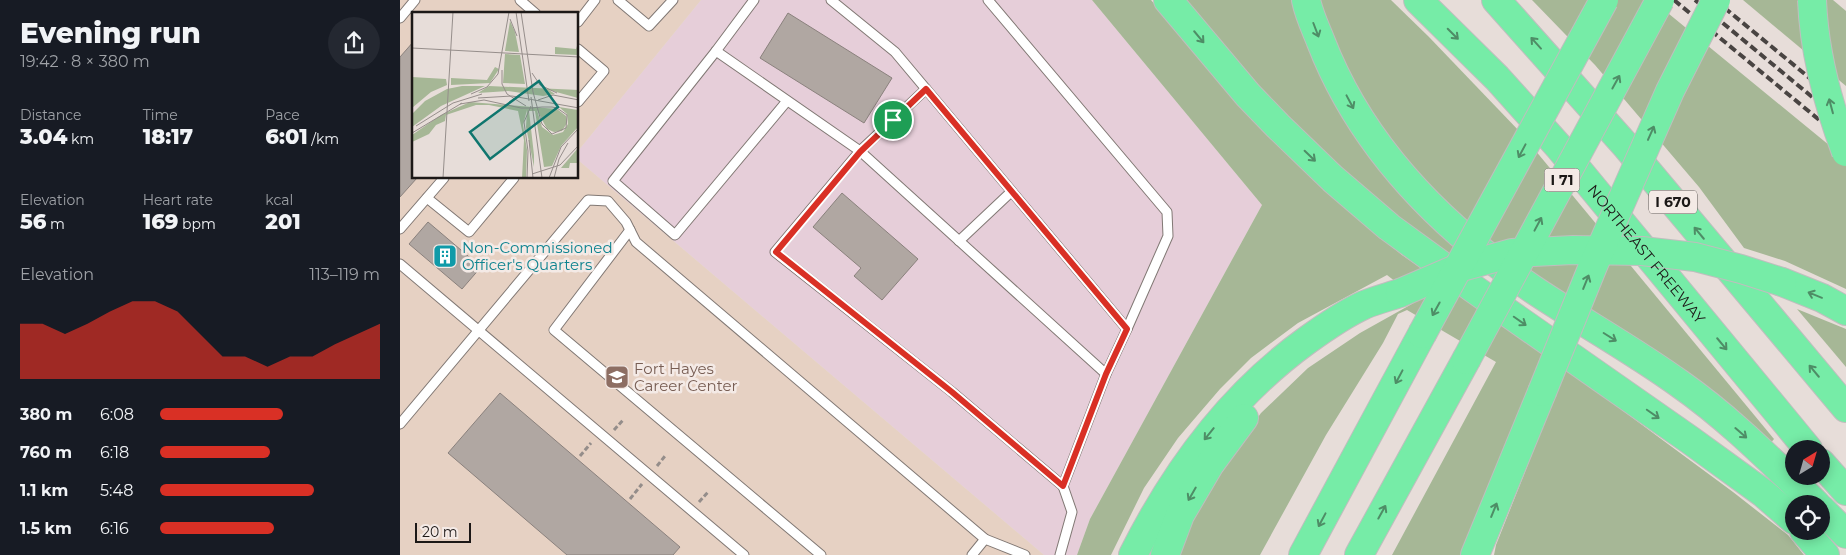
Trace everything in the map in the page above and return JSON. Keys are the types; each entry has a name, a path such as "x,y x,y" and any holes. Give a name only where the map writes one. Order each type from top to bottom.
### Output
{"highway":[{"path":"1168,0 1248,95 1278,126 1333,179 1389,227 1482,295 1690,440 1763,493 1785,512"},
{"path":"1306,0 1328,59 1352,107 1382,151 1414,190 1443,219 1484,254 1535,291 1636,353 1682,385 1742,433 1807,495"},
{"name":"NORTHEAST FREEWAY","path":"1418,0 1497,78 1559,147 1801,440"},
{"name":"I 670","path":"1496,0 1627,147 1846,408"},
{"path":"1303,555 1604,0"},
{"name":"I 71","path":"1359,555 1660,0"},
{"path":"1475,555 1593,266 1670,91 1716,0"},
{"path":"1812,0 1822,72 1846,152"},
{"path":"1133,555 1147,527 1176,479 1207,436 1237,401 1278,362 1320,331 1364,305 1400,293 1458,268 1512,252 1573,250 1642,251 1695,257 1741,269 1782,282 1822,298 1846,311"},
{"path":"1165,555 1180,515 1210,464 1244,419 1278,381 1312,352 1400,293"},
{"path":"1830,473 1846,491"},
{"path":"1830,518 1846,534"},
{"path":"1812,540 1825,555"}],"lane":[{"path":"400,18 415,0"},
{"path":"520,0 534,12"},
{"path":"579,21 595,0"},
{"path":"618,0 650,26 673,0"},
{"path":"754,0 613,181 675,235 788,101"},
{"path":"831,0 895,52 1127,329"},
{"path":"988,0 1167,212 1168,236 1106,374 1063,486"},
{"path":"579,50 604,71 579,101"},
{"path":"716,51 860,152 1106,374"},
{"path":"926,89 860,152 776,252 952,392 1063,486 1072,512 1060,555"},
{"path":"400,229 443,179"},
{"path":"427,198 469,232 513,179"},
{"path":"959,241 1012,192"},
{"path":"400,424 588,200 608,201 626,222 636,242 985,540 1025,555"},
{"path":"630,230 554,330 821,555"},
{"path":"400,264 744,555"},
{"path":"972,555 985,540"}],"path":[{"path":"614,430 623,420"},
{"path":"580,456 592,442"},
{"path":"656,466 665,456"},
{"path":"630,498 642,484"},
{"path":"699,502 708,492"}],"shaded area":[{"name":"Fort Hayes Career Center","path":"400,0 701,0 579,150 579,12 412,12 412,179 579,179 579,161 1044,555 400,555"},
{"path":"701,0 1092,0 1262,205 1090,519 1077,555 1044,555 579,161 579,150"}],"green space":[{"path":"1092,0 1151,0 1226,90 1317,182 1359,220 1402,255 1565,368 1733,492 1785,533 1785,540 1792,540 1804,555 1494,555 1496,545 1556,394 1531,381 1466,555 1392,555 1496,362 1407,310 1398,314 1383,343 1326,435 1260,555 1178,555 1203,498 1261,413 1308,368 1360,333 1419,300 1387,275 1298,323 1251,358 1220,389 1178,438 1144,488 1111,555 1077,555 1090,519 1262,205"},
{"path":"1181,0 1292,0 1322,77 1355,137 1392,186 1420,216 1441,236 1489,273 1434,248 1293,128"},
{"path":"1319,0 1391,0 1429,37 1521,133 1774,439 1770,444 1464,225 1382,134 1342,64"},
{"path":"1532,0 1652,0 1846,159 1846,289 1785,261 1744,248 1699,187 1595,65"},
{"path":"1743,0 1833,0 1846,11 1846,86"},
{"path":"1797,309 1846,329 1846,367"}],"building":[{"path":"788,13 892,78 864,123 760,58"},
{"path":"412,43 412,179 416,179 400,197 400,57"},
{"path":"842,193 918,259 882,300 854,276 861,268 813,227"},
{"name":"Non-Commissioned Officer's Quarters","path":"428,222 481,267 462,289 409,244"},
{"path":"500,393 680,547 673,555 567,555 448,453"}],"railway":[{"path":"1674,0 1846,142"},
{"path":"1695,0 1846,125"},
{"path":"1715,0 1846,108"}],"place":[{"name":"Non-Commissioned Officer's Quarters","path":"445,256"},
{"name":"Fort Hayes Career Center","path":"617,377"}],"route":[{"path":"926,89 1127,329 1106,374 1063,486 952,392 776,252 860,152 893,120 926,89"}]}
